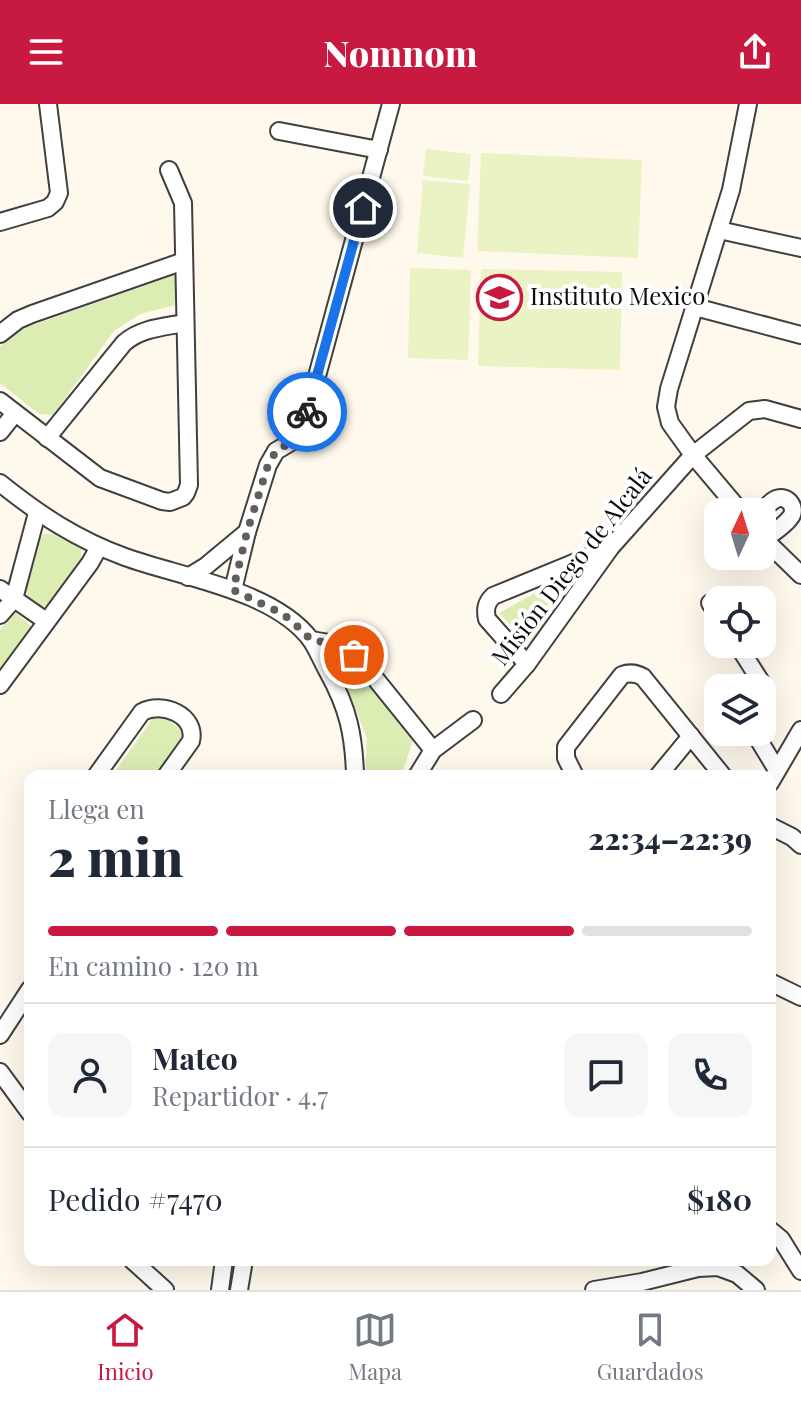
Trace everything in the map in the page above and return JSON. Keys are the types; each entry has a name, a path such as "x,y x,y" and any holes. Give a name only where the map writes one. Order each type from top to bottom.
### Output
{"street":[{"path":"0,222 48,208 59,193 48,104"},
{"path":"233,590 268,465 276,451 295,441 301,432 391,104"},
{"path":"729,498 670,423 666,407 731,190 748,104"},
{"path":"279,131 379,150"},
{"path":"0,401 100,478 162,501 170,502 183,497 189,485 183,203 169,170"},
{"path":"719,230 801,248"},
{"path":"0,334 32,314 184,261"},
{"path":"695,307 801,335"},
{"path":"47,438 130,337 146,330 185,323"},
{"name":"Misión Diego de Alcalá","path":"501,694 527,664 611,547 693,455 749,411 765,409 801,419"},
{"path":"0,432 15,413"},
{"path":"0,483 37,513 99,547 233,590 283,614 311,640 336,686 354,743 355,770"},
{"path":"776,500 784,498 793,508 791,518 776,529"},
{"path":"0,615 37,513"},
{"path":"188,577 247,532"},
{"path":"0,685 99,547"},
{"path":"527,664 487,619 489,600 611,547"},
{"path":"776,551 801,575"},
{"path":"7,594 46,621"},
{"path":"311,640 342,648 362,662 433,750"},
{"path":"572,770 566,758 566,747 622,675 636,673 643,677 718,770"},
{"path":"100,770 142,712 162,707 188,721 193,735 170,770"},
{"path":"421,770 433,750 473,720"},
{"path":"776,774 801,730"},
{"path":"663,770 691,736"},
{"path":"762,746 771,770"},
{"path":"776,829 798,840"},
{"path":"776,985 801,997"},
{"path":"0,1035 24,998"},
{"path":"0,1072 24,1105"},
{"path":"776,1235 801,1271"},
{"path":"139,1266 165,1290"},
{"path":"220,1290 223,1266"},
{"path":"239,1290 243,1266"},
{"path":"594,1290 708,1266"},
{"path":"739,1267 756,1290"}],"green space":[{"path":"426,149 471,154 468,181 423,176"},
{"path":"481,153 642,160 638,258 477,251"},
{"path":"423,180 470,184 463,258 417,253"},
{"path":"410,268 471,270 468,360 408,358"},
{"path":"481,269 622,272 620,370 478,366"},
{"path":"175,275 175,305 140,314 114,331 53,415 39,414 0,383 0,347 11,333"},
{"path":"53,534 81,549 81,559 50,605 42,607 32,602 25,592 39,538"},
{"path":"557,581 569,593 529,644 499,613"},
{"path":"14,611 33,628 0,674 0,630"},
{"path":"342,659 348,660 410,728 413,740 403,770 365,770 367,738 338,666"},
{"path":"158,711 188,737 164,770 116,770"}],"way so far":[{"path":"307,412 298,438 276,451 268,465 233,590 283,614 311,640 329,643 354,655"}],"place":[{"name":"Instituto Mexico","path":"499,297"}],"route":[{"path":"307,412 363,208"}]}
